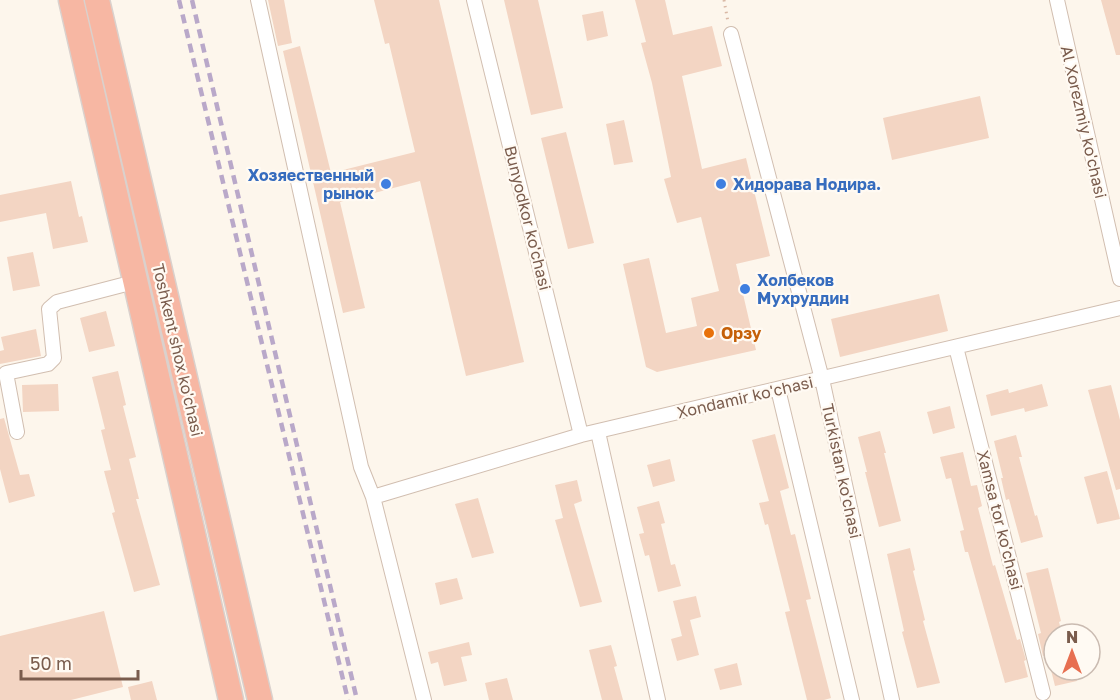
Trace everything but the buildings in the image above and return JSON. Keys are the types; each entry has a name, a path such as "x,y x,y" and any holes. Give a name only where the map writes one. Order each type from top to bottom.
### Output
{"highway":[{"name":"Toshkent shox ko'chasi","path":"71,0 231,700"},
{"name":"Toshkent shox ko'chasi","path":"97,0 260,700"}],"street":[{"path":"258,0 361,467 373,497 424,700"},
{"name":"Bunyodkor ko'chasi","path":"474,0 581,435"},
{"name":"Al Xorezmiy ko'chasi","path":"1057,0 1120,279"},
{"name":"Turkistan ko'chasi","path":"730,34 822,379 892,700"},
{"path":"17,432 6,372 48,364 54,358 49,309 57,302 134,282"},
{"name":"Xondamir ko'chasi","path":"373,497 581,435 1120,308"},
{"name":"Xamsa tor ko'chasi","path":"956,347 1043,693"},
{"path":"778,389 852,700"},
{"path":"598,432 658,700"}],"path":[{"path":"724,0 730,34"}],"railway":[{"path":"179,0 348,700"},
{"path":"192,0 357,700"}],"place":[{"name":"Хозяественный рынок","path":"386,184"},
{"name":"Хидорава Нодира.","path":"721,184"},
{"name":"Холбеков Мухруддин","path":"745,289"},
{"name":"Орзу","path":"709,333"}]}
